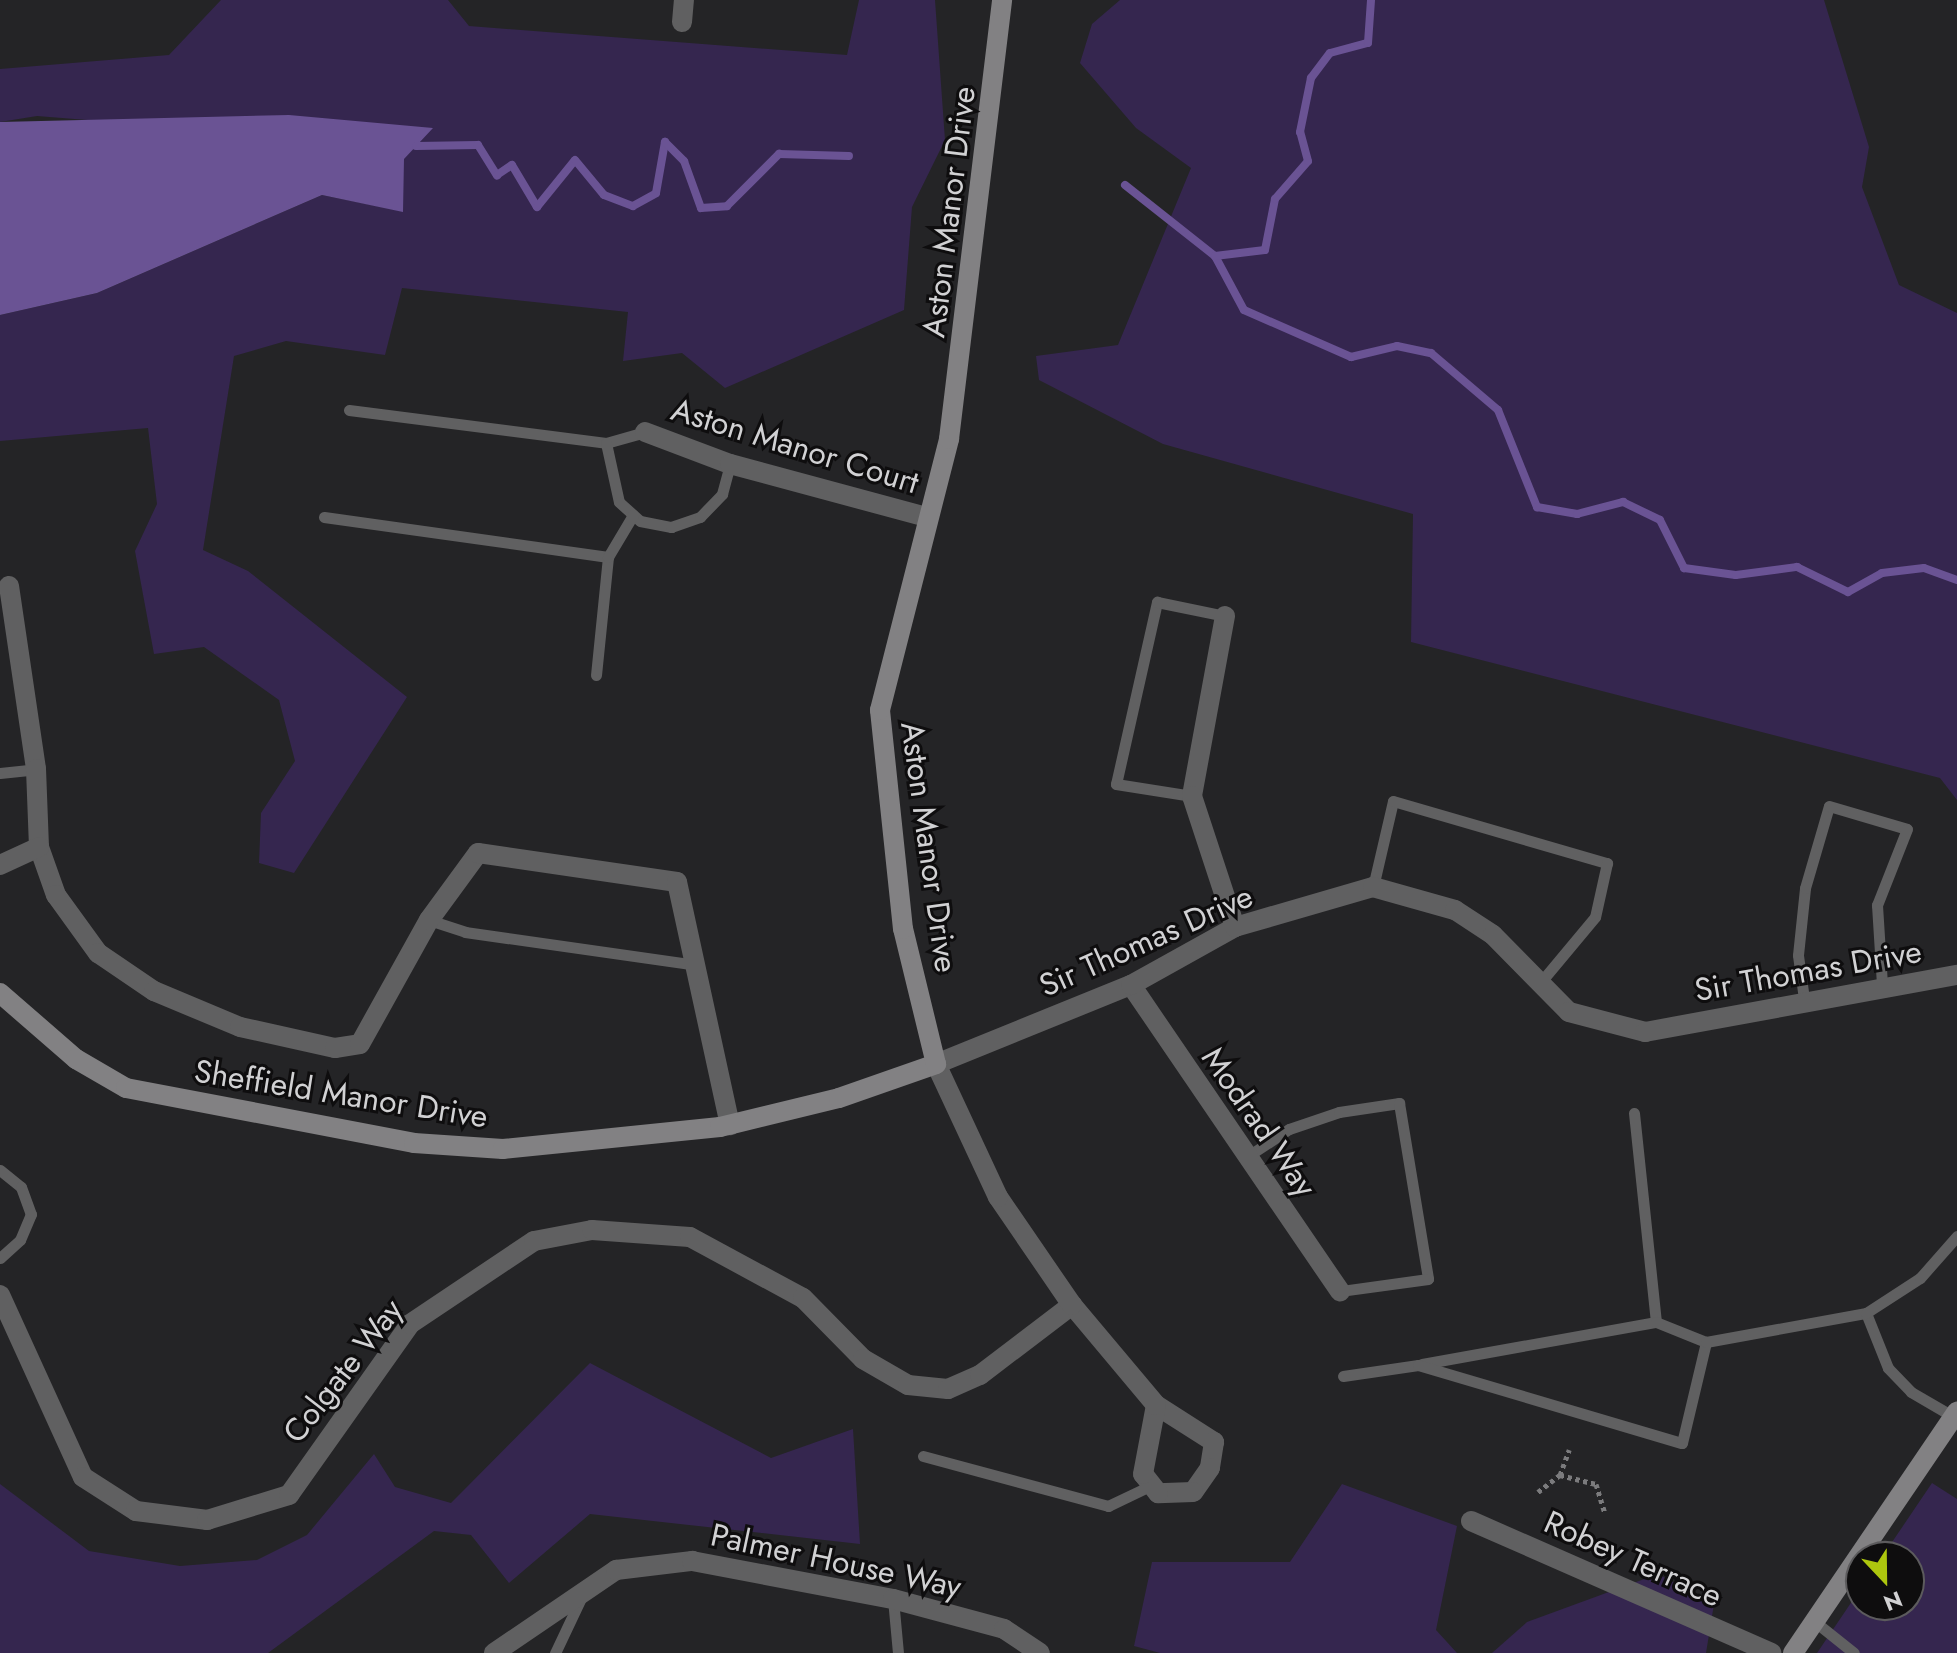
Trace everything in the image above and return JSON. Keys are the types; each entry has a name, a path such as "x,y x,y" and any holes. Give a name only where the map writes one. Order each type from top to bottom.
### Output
{"street":[{"path":"682,22 684,0"},
{"name":"Aston Manor Drive","path":"1002,0 949,439 880,710 903,929 936,1064 998,1197 1072,1305 1156,1405 1214,1442 1210,1468 1193,1492 1158,1493 1152,1485"},
{"name":"Aston Manor Court","path":"645,432 730,464 927,517"},
{"path":"4,586 36,769 39,847 56,895 98,953 154,991 240,1027 335,1048 360,1044 429,920 478,853 551,860 677,882 698,965 730,1125"},
{"path":"1225,616 1192,796 1235,927"},
{"path":"0,865 39,847"},
{"name":"Sir Thomas Drive","path":"936,1064 1131,985 1235,927 1373,887 1455,910 1569,1012 1645,1032 1882,984 1957,975"},
{"name":"Modrad Way","path":"1131,985 1340,1291"},
{"name":"Sheffield Manor Drive","path":"0,993 76,1059 126,1088 243,1116 503,1149 612,1143 730,1125 936,1064"},
{"name":"Colgate Way","path":"0,1295 83,1477 136,1511 207,1520 289,1495 410,1324 534,1241 592,1230 690,1237 803,1298 863,1359 908,1385 948,1389 980,1375 1072,1305"},
{"path":"1152,1485 1143,1474 1156,1405"},
{"path":"1793,1653 1955,1414"},
{"name":"Robey Terrace","path":"1471,1521 1771,1653"},
{"name":"Palmer House Way","path":"494,1653 616,1570 692,1561 893,1599 1004,1629 1040,1653"}],"lane":[{"path":"349,410 606,443 645,432"},
{"path":"606,443 619,502 633,515 671,527 700,517 722,494 730,464"},
{"path":"596,675 608,557 633,515"},
{"path":"324,517 608,557"},
{"path":"1192,796 1116,784 1157,602 1225,616"},
{"path":"0,773 36,769"},
{"path":"1373,887 1393,801 1607,863 1595,917 1540,983"},
{"path":"1804,999 1798,955 1805,888 1829,806 1907,829 1877,905 1882,984"},
{"path":"429,920 465,932 698,965"},
{"path":"1248,1156 1289,1129 1339,1112 1399,1103 1428,1279 1340,1291"},
{"path":"1634,1113 1656,1322"},
{"path":"0,1170 21,1187 31,1214 20,1240 0,1258"},
{"path":"1343,1376 1656,1322 1706,1342 1866,1313 1920,1278 1957,1236"},
{"path":"1866,1313 1888,1368 1911,1392 1955,1414"},
{"path":"1418,1365 1682,1443 1706,1342"},
{"path":"923,1456 1108,1506 1152,1485"},
{"path":"555,1653 584,1591"},
{"path":"893,1599 898,1653"},
{"path":"1814,1621 1854,1653"}],"path":[{"path":"1538,1492 1560,1475 1569,1450"},
{"path":"1560,1475 1596,1484 1605,1513"}],"shaded area":[{"path":"221,0 448,0 469,26 847,55 859,0 935,0 945,140 912,207 904,310 725,388 682,353 623,361 628,312 402,288 385,355 286,341 234,356 203,550 248,571 407,697 294,873 259,863 261,813 295,761 279,700 204,647 154,654 135,551 157,504 148,428 0,441 0,315 97,293 322,195 402,211 137,124 37,116 0,122 0,69 169,55"},
{"path":"1120,0 1824,0 1869,147 1862,187 1899,285 1957,313 1957,800 1940,778 1411,642 1413,514 1163,444 1039,380 1036,356 1118,345 1191,168 1136,128 1080,63 1092,24"},
{"path":"289,115 433,128 404,159 403,212 322,195 97,293 0,315 0,122"},
{"path":"590,1363 771,1458 853,1429 860,1544 590,1514 509,1583 471,1535 434,1531 268,1653 0,1653 0,1484 89,1551 180,1566 257,1560 307,1535 374,1454 395,1487 451,1503"},
{"path":"1932,1483 1957,1499 1957,1653 1817,1653 1845,1612 1845,1621 1925,1621 1925,1541 1893,1541"},
{"path":"1342,1484 1457,1526 1436,1630 1457,1653 1160,1653 1134,1646 1152,1562 1290,1562"},
{"path":"1658,1574 1714,1604 1706,1653 1492,1653 1527,1622"}],"waterway":[{"path":"1215,256 1265,250 1275,199 1308,161 1300,132 1311,78 1330,53 1368,43 1371,0"},
{"path":"416,146 478,145 497,175 512,165 537,207 575,160 604,195 633,206 656,193 665,142 684,161 701,208 727,206 779,154 849,156"},
{"path":"1125,185 1215,256 1244,310 1351,357 1397,346 1431,353 1498,410 1537,507 1577,514 1623,502 1660,520 1684,568 1736,575 1797,567 1848,592 1882,573 1924,568 1957,580"}]}
